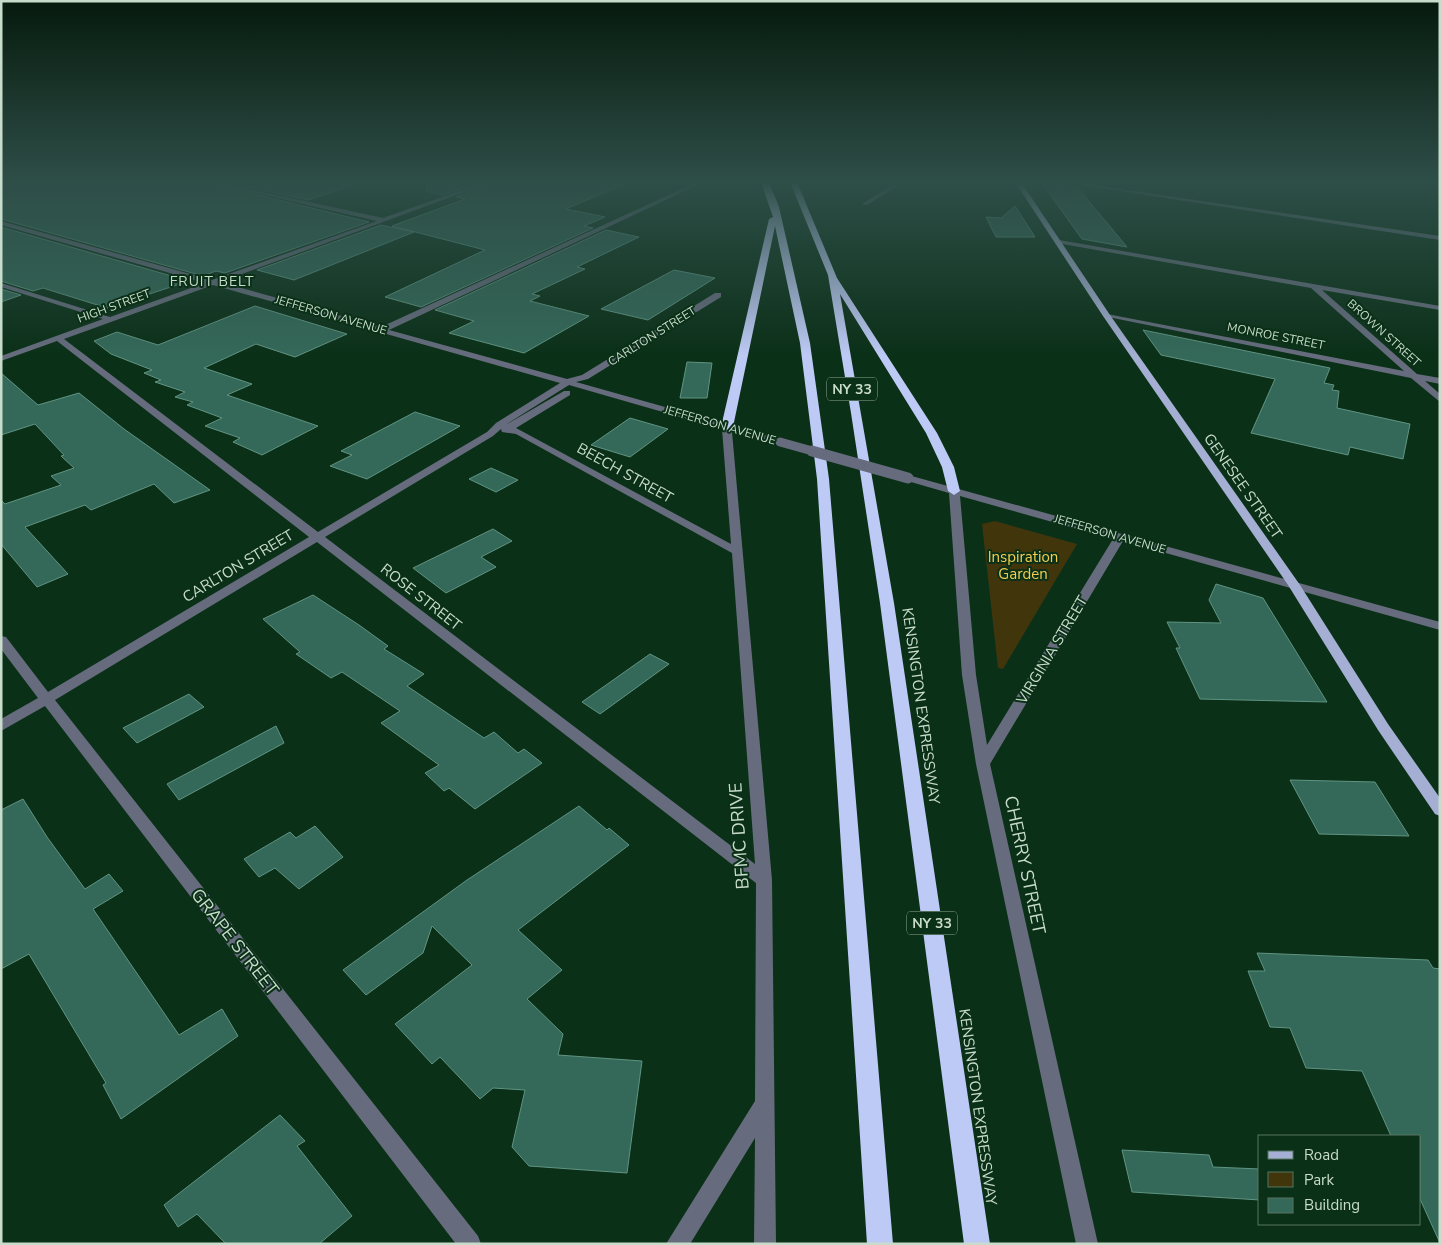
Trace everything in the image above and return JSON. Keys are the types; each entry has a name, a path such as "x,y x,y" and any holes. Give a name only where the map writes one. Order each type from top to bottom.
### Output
{"highway":[{"path":"727,427 771,240"},
{"name":"NY 33","path":"782,240 804,343 822,479 880,1244"},
{"name":"KENSINGTON EXPRESSWAY","path":"817,240 832,275 857,413 885,593 978,1244"},
{"path":"832,275 878,343 936,442 952,475 954,491"}],"main road":[{"name":"GENESEE STREET","path":"1059,242 1107,316 1294,585 1383,727 1440,810"}],"street":[{"name":"JEFFERSON AVENUE","path":"62,240 570,381"},
{"name":"HIGH STREET","path":"1,359 328,240"},
{"path":"382,330 576,240"},
{"path":"1059,242 1440,308"},
{"path":"1,285 110,320"},
{"name":"BROWN STREET","path":"1312,286 1440,399"},
{"name":"CARLTON STREET","path":"510,429 718,295"},
{"name":"MONROE STREET","path":"1107,316 1440,381"},
{"name":"ROSE STREET","path":"58,338 316,538 764,880"},
{"name":"CARLTON STREET","path":"1,726 316,538 570,381 583,381"},
{"name":"JEFFERSON AVENUE","path":"583,381 727,427 1440,626"},
{"name":"BFMC DRIVE","path":"727,427 764,880 766,1244"},
{"name":"BEECH STREET","path":"495,429 510,429 736,551"},
{"name":"CHERRY STREET","path":"954,491 969,675 983,764 1087,1244"},
{"name":"VIRGINIA STREET","path":"983,764 1120,537"},
{"name":"GRAPE STREET","path":"1,640 470,1244"},
{"path":"677,1244 764,1104"}],"green space":[{"name":"Inspiration Garden","path":"995,521 1077,544 1003,669 998,668 982,524"}],"building":[{"path":"1,240 47,240 189,281 107,308 43,288 33,291 1,281"},
{"path":"76,240 318,240 225,273 216,271 203,276"},
{"path":"339,240 394,240 294,280 257,270"},
{"path":"447,240 567,240 421,307 385,297 485,250"},
{"path":"584,240 633,240 577,267 585,269 532,294 540,296 530,301 589,316 524,353 449,333 474,321 435,310"},
{"path":"1088,240 1121,240 1127,247"},
{"path":"674,270 715,278 648,320 601,309"},
{"path":"1,289 21,295 1,302"},
{"path":"255,306 347,334 295,357 256,344 204,368 252,384 227,395 318,426 262,455 233,442 240,438 205,426 222,418 187,405 193,402 175,397 185,392 155,382 161,380 144,373 152,370 111,354 94,341 117,332 158,345"},
{"path":"1143,330 1330,368 1324,383 1334,385 1332,390 1339,391 1337,408 1410,424 1403,459 1350,447 1348,455 1251,433 1275,379 1161,355"},
{"path":"687,362 712,363 707,398 680,398"},
{"path":"1,373 38,405 79,393 124,429 210,490 174,503 154,484 91,510 85,505 25,527 68,574 37,587 1,544 1,500 5,504 61,485 51,476 74,468 61,456 64,455 35,424 1,435"},
{"path":"415,412 460,426 367,479 330,466 352,455 341,451"},
{"path":"630,418 668,429 630,457 591,445"},
{"path":"491,468 518,480 496,492 469,479"},
{"path":"493,529 512,541 481,557 496,567 446,593 413,568"},
{"path":"1216,584 1263,598 1327,702 1200,699 1176,648 1180,648 1167,622 1221,623 1209,600"},
{"path":"313,595 388,646 384,649 424,674 407,686 484,738 494,732 518,753 524,749 542,763 475,809 449,788 444,791 425,773 439,765 381,723 400,711 342,672 331,678 296,654 300,652 263,619"},
{"path":"650,654 669,664 600,714 582,702"},
{"path":"189,694 204,707 137,743 123,728"},
{"path":"276,726 284,743 179,800 167,784"},
{"path":"1290,780 1375,782 1409,836 1319,834"},
{"path":"23,799 47,837 85,889 109,874 123,891 93,909 179,1035 222,1009 238,1036 121,1119 103,1085 106,1083 29,954 1,969 1,810"},
{"path":"579,806 607,830 609,828 629,845 518,930 562,970 527,999 563,1034 558,1055 642,1061 627,1173 529,1166 512,1147 525,1090 493,1088 480,1099 440,1057 432,1064 395,1024 472,965 432,926 423,953 366,995 343,970 467,880"},
{"path":"315,826 343,857 299,889 275,868 259,877 244,859 290,832 296,838"},
{"path":"1257,953 1428,960 1433,968 1440,969 1440,1243 1421,1201 1421,1135 1391,1135 1362,1071 1306,1068 1290,1028 1270,1027 1248,971 1265,971"},
{"path":"280,1115 305,1141 297,1146 352,1216 319,1244 226,1244 197,1214 178,1227 164,1205"},
{"path":"1122,1150 1209,1155 1213,1167 1258,1169 1258,1200 1132,1192"}],"district":[{"name":"FRUIT BELT","path":"212,281"}]}
